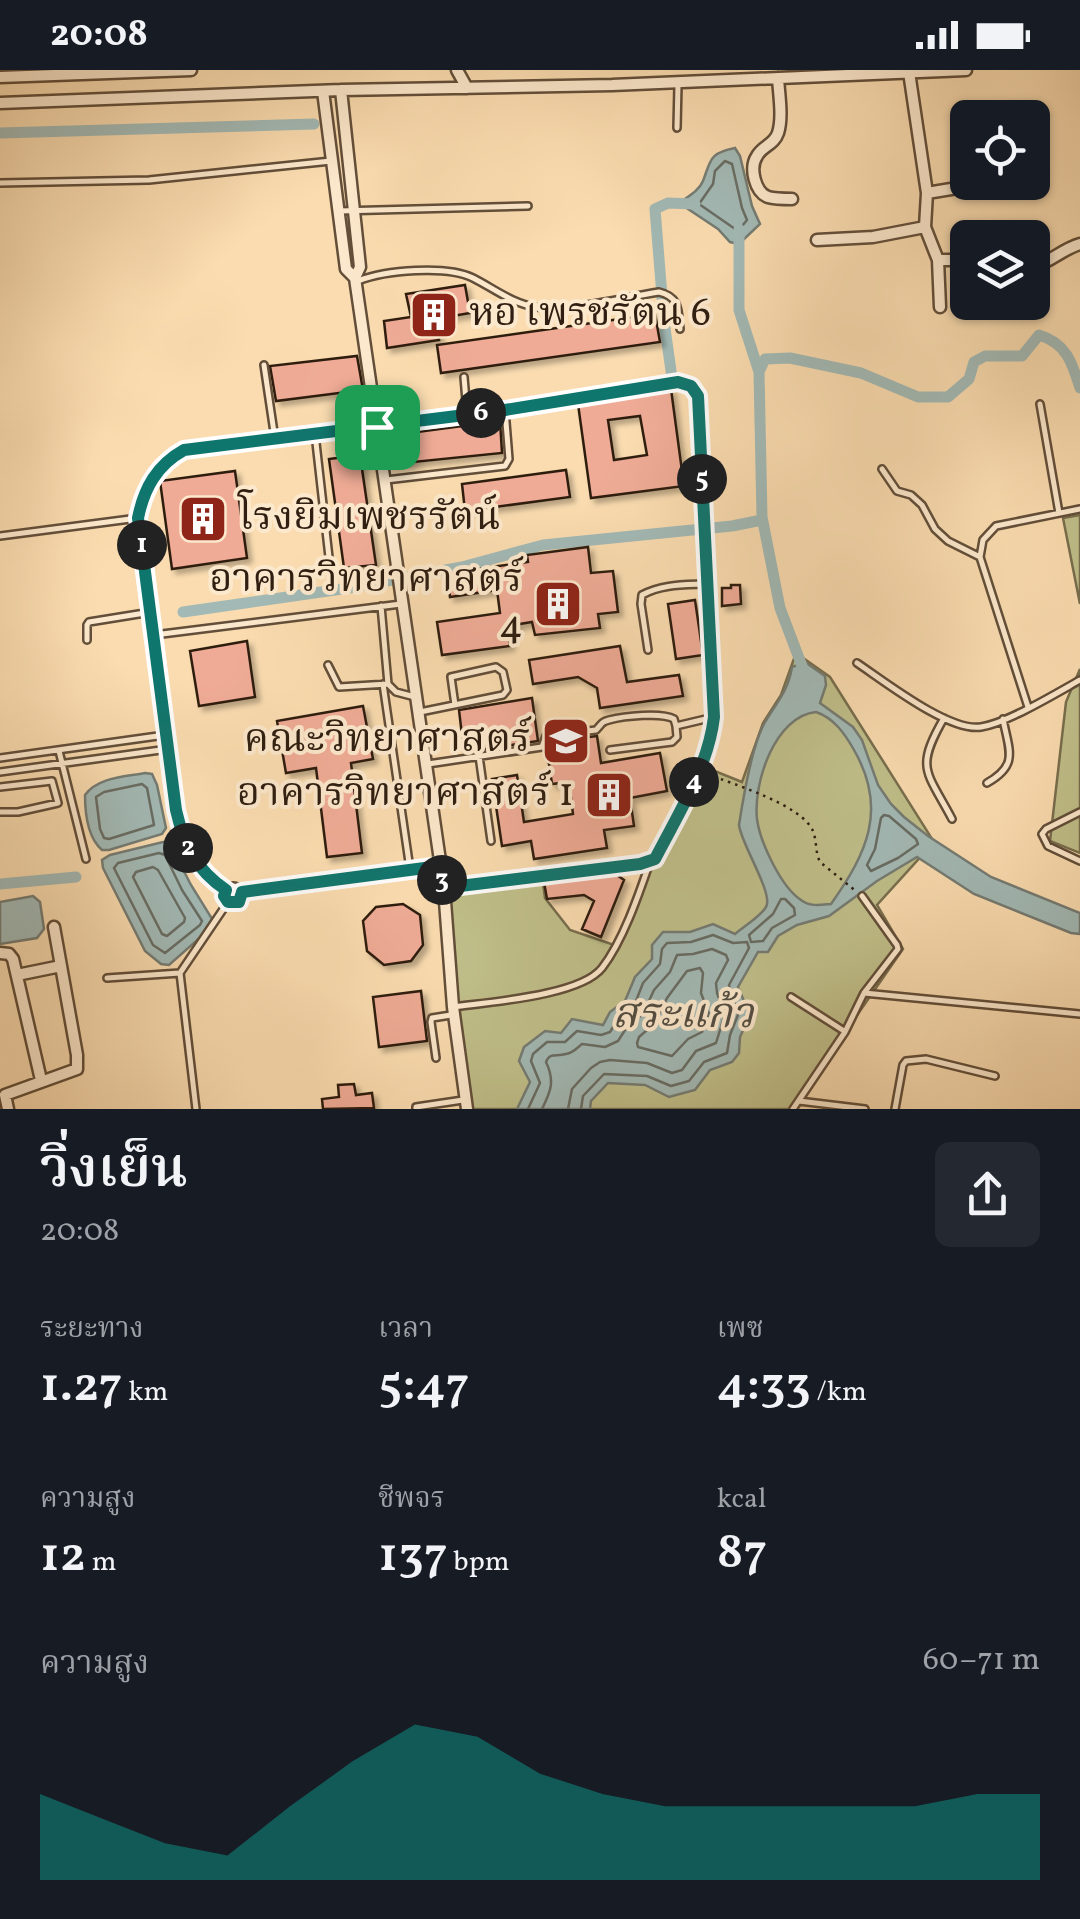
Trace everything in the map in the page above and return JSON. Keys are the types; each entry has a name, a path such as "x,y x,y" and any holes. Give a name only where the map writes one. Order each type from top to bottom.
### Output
{"street":[{"path":"0,77 191,70"},
{"path":"457,70 468,88"},
{"path":"0,103 966,70"},
{"path":"909,72 927,193 925,227 938,260 940,307"},
{"path":"778,78 780,128 775,140 757,154 755,180 766,197 792,200"},
{"path":"341,90 360,267 355,280 444,888 454,1011 467,1104"},
{"path":"323,91 346,269 355,280"},
{"path":"927,193 950,189"},
{"path":"817,240 925,227"},
{"path":"1050,259 1080,244"},
{"path":"938,260 950,260"},
{"path":"8,1109 3,1095 77,1069 54,927"},
{"path":"0,953 9,954 17,975 41,1080"},
{"path":"17,975 61,966"}],"lane":[{"path":"677,128 678,82"},
{"path":"0,183 150,180 333,161"},
{"path":"339,211 528,206"},
{"path":"355,280 436,271 469,276 532,307 566,307 659,292 670,295 678,304 680,329"},
{"path":"264,365 275,439"},
{"path":"464,376 468,414"},
{"path":"226,890 208,878 182,834 166,735 138,518 147,486 168,458 184,450 505,410 678,382 691,386 698,396 714,717 699,771 650,862 444,888"},
{"path":"1040,404 1059,513"},
{"path":"386,480 505,466 509,460 505,410"},
{"path":"315,434 330,566"},
{"path":"882,469 897,491 911,495 922,505 948,542 980,557"},
{"path":"1028,707 980,557 983,540 996,526 1080,509"},
{"path":"0,536 138,518"},
{"path":"648,650 642,595 667,586 706,584"},
{"path":"154,635 401,604"},
{"path":"380,606 385,684 410,870"},
{"path":"87,640 90,622 151,612"},
{"path":"857,663 920,705 962,727 980,727 1002,719 1080,680"},
{"path":"328,665 339,687 385,684 415,698"},
{"path":"418,713 455,705 505,693 501,669 451,677 455,705"},
{"path":"424,765 542,747 546,736 596,730 612,719 664,714 674,719 677,737 672,742 610,750"},
{"path":"676,726 714,717"},
{"path":"944,718 927,752 926,764 952,819"},
{"path":"987,783 1005,773 1009,764 1002,719"},
{"path":"0,758 166,735"},
{"path":"0,772 168,749"},
{"path":"59,750 86,859"},
{"path":"479,756 492,841"},
{"path":"0,788 52,782 58,803 0,812"},
{"path":"1080,812 1046,828 1042,834 1048,846 1080,861"},
{"path":"436,1058 432,1018 536,996 593,976 602,968 630,917 650,862"},
{"path":"228,902 226,890 234,886 242,892 440,866"},
{"path":"228,902 239,902 242,892"},
{"path":"793,1109 845,1032 864,993 898,947 862,896"},
{"path":"196,1109 180,973 228,902"},
{"path":"107,978 180,973"},
{"path":"864,993 1080,1014"},
{"path":"792,997 845,1032"},
{"path":"895,1109 902,1065 913,1058 995,1076"},
{"path":"800,1102 865,1109"},
{"path":"416,1109 467,1104"}],"path":[{"path":"699,771 793,811 814,833 816,857 862,896"}],"shaded area":[{"path":"1080,515 1080,604 1063,518"},
{"path":"796,653 830,677 934,842 877,905 903,949 792,1109 467,1109 453,1007 449,891 542,876 545,898 570,930 614,945 650,866 705,767 742,782 763,723 781,695"},
{"path":"1080,669 1080,853 1050,841 1066,702"}],"water":[{"path":"735,148 760,224 739,244 730,242 718,229 679,203 699,188 716,155"},
{"name":"สระแก้ว","path":"805,662 825,676 820,703 853,727 862,740 878,785 904,817 991,877 1080,913 1080,934 974,894 917,857 829,916 797,925 778,936 768,952 758,952 738,987 750,1015 740,1037 739,1053 732,1062 710,1070 695,1090 669,1097 645,1085 608,1083 591,1101 590,1109 517,1109 530,1082 519,1061 524,1047 545,1031 561,1033 572,1019 603,1025 610,1012 625,1001 635,977 652,959 652,945 663,932 690,932 713,924 735,934 766,907 765,891 739,825 756,745 785,690 792,667","holes":["816,712 838,727 854,750 870,792 871,811 869,830 855,867 831,904 815,905 793,894 779,875 762,840 757,804 763,770 778,738 802,716"]},
{"path":"152,774 157,785 166,828 162,834 102,850 90,832 85,795 104,781"},
{"path":"169,842 214,922 169,965 161,964 145,951 102,860"},
{"path":"33,896 40,902 44,929 37,938 0,944 0,902"}],"building":[{"name":"หอ เพรชรัตน 6","path":"465,285 470,313 435,319 439,340 387,348 384,321 411,317 406,294"},
{"path":"655,314 660,342 441,373 437,345"},
{"path":"357,356 363,390 276,401 270,366"},
{"path":"671,389 684,486 591,498 578,404","holes":["640,416 647,455 614,460 608,420"]},
{"path":"500,421 502,453 404,463 402,434"},
{"path":"360,455 376,565 344,568 329,459"},
{"path":"566,470 570,497 465,511 462,484"},
{"name":"โรงยิมเพชรรัตน์","path":"235,471 247,558 172,569 160,481"},
{"name":"อาคารวิทยาศาสตร์ 4","path":"588,547 591,573 613,571 618,612 598,614 600,628 535,635 532,622 520,624 508,633 510,646 442,655 437,622 500,613 497,590 450,597 447,573 528,562 527,555"},
{"path":"740,585 741,604 722,606 722,588"},
{"path":"695,600 703,655 676,659 668,604"},
{"path":"247,641 255,697 199,706 190,651"},
{"path":"620,646 627,682 679,675 683,696 600,708 597,688 578,677 533,684 529,660"},
{"path":"532,698 538,741 464,752 459,710"},
{"path":"363,706 373,759 351,763 362,853 327,857 316,768 286,773 277,721"},
{"name":"อาคารวิทยาศาสตร์ 1","path":"597,736 601,763 660,753 667,791 630,798 634,826 604,830 607,848 534,859 531,841 502,846 492,779 517,775 524,822 573,814 569,782 552,784 547,751 551,742"},
{"path":"614,873 624,880 601,937 582,929 594,901 584,895 547,899 544,882"},
{"path":"403,904 420,915 423,945 411,961 384,965 367,951 363,921 376,907"},
{"path":"421,991 427,1041 379,1047 373,997"},
{"path":"354,1084 356,1095 372,1093 374,1108 323,1109 322,1099 339,1097 338,1085"}],"waterway":[{"path":"0,133 314,124"},
{"path":"672,378 655,209 668,203 695,204"},
{"path":"739,229 739,310 759,372"},
{"path":"805,674 780,608 762,517 759,372 765,359 790,358 861,373 918,397 948,397 969,379 974,362 985,356 1022,356 1039,335 1056,343 1067,355 1080,388"},
{"path":"183,612 462,567 543,545 762,520"},
{"path":"0,884 76,877"}],"place":[{"name":"หอ เพรชรัตน 6","path":"434,315"},
{"name":"โรงยิมเพชรรัตน์","path":"203,519"},
{"name":"อาคารวิทยาศาสตร์ 4","path":"558,604"},
{"name":"คณะวิทยาศาสตร์","path":"566,741"},
{"name":"อาคารวิทยาศาสตร์ 1","path":"609,795"}],"route":[{"path":"678,382 691,386 698,396 714,717 699,771 655,859 444,888 440,866 242,892 241,900 234,904 226,900 226,890 208,878 194,860 176,810 138,518 147,486 168,458 184,450 377,427 678,382"}]}
